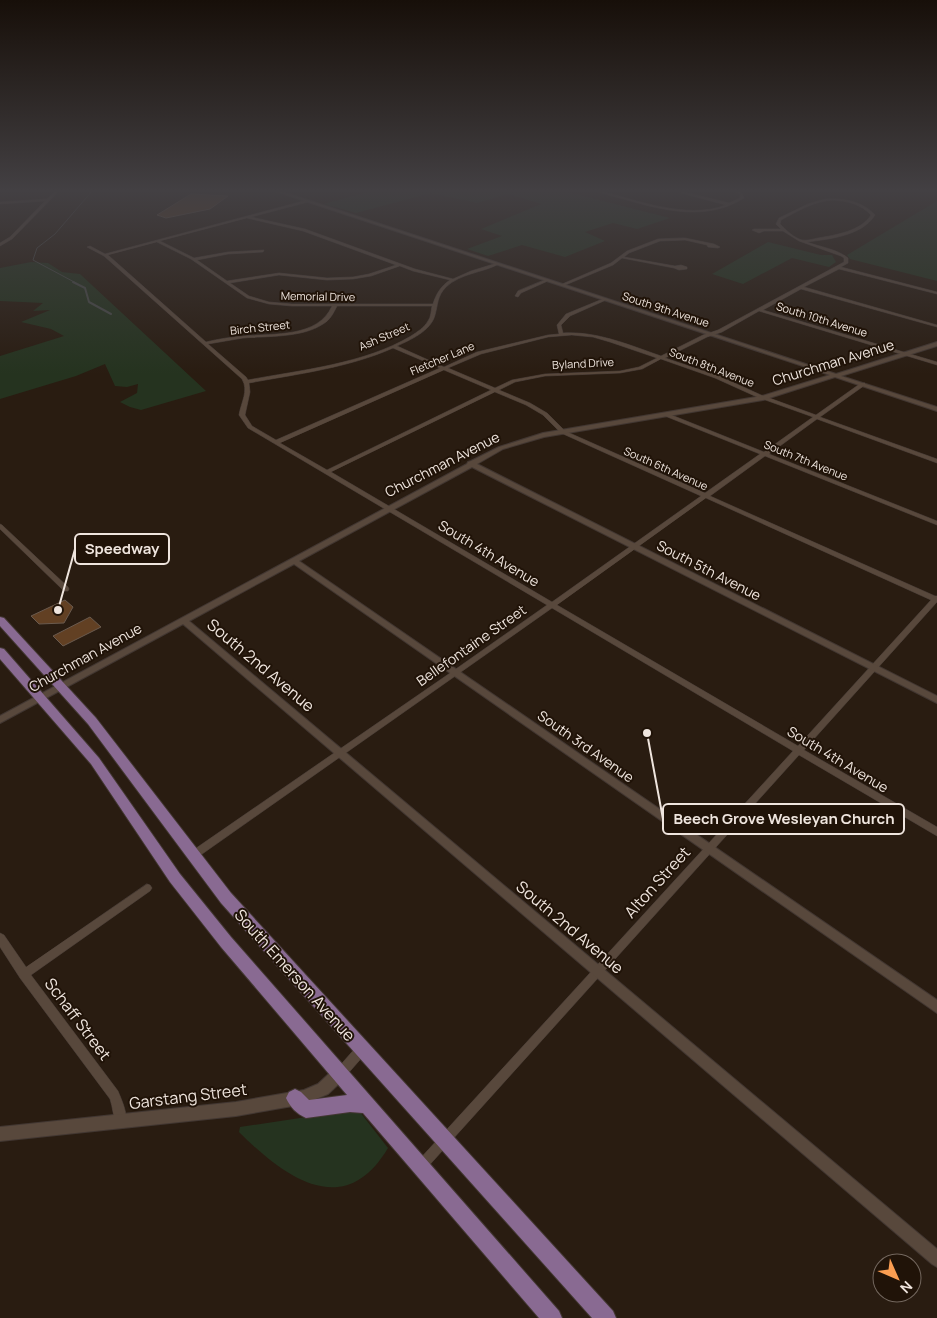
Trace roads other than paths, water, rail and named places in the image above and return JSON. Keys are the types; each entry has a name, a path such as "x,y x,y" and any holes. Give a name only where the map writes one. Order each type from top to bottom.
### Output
{"main road":[{"name":"South Emerson Avenue","path":"0,620 62,685 105,737 192,856 232,905 606,1318"},
{"name":"South Emerson Avenue","path":"0,652 95,761 175,878 226,942 552,1318"},
{"path":"295,1098 306,1109 350,1104 366,1105"}],"street":[{"path":"98,252 105,255 247,382"},
{"path":"105,255 118,252"},
{"name":"Memorial Drive","path":"179,252 195,259 248,297 269,303 292,305 435,305"},
{"path":"195,259 228,253 254,252"},
{"path":"363,252 400,265 454,280"},
{"name":"South 9th Avenue","path":"459,252 937,409"},
{"path":"562,285 616,262 629,252"},
{"path":"828,252 840,262 837,267"},
{"path":"831,252 846,258 844,264 837,267"},
{"path":"621,257 675,267"},
{"name":"Ash Street","path":"247,382 336,364 392,346 415,336 432,319 438,294 442,289 454,280 497,264"},
{"path":"226,282 279,274 327,279 348,279 370,275 400,265"},
{"path":"837,267 937,293"},
{"name":"Byland Drive","path":"327,472 517,380 537,376 631,370 645,367 759,310 837,267"},
{"path":"568,287 584,279 584,276"},
{"path":"517,296 519,292 548,280"},
{"path":"800,287 937,326"},
{"path":"561,335 558,325 564,318 605,299"},
{"name":"Birch Street","path":"205,344 232,338 279,335 307,329 328,319 333,312 334,305"},
{"name":"South 10th Avenue","path":"759,310 937,364"},
{"name":"South 8th Avenue","path":"561,335 601,338 662,358 728,382 763,398 937,461"},
{"name":"Fletcher Lane","path":"277,442 444,368 500,346 561,335"},
{"name":"Churchman Avenue","path":"0,720 470,463 509,444 562,432 763,398 937,344"},
{"name":"South 6th Avenue","path":"392,346 495,389 538,410 562,432 936,599"},
{"name":"South 4th Avenue","path":"247,382 249,392 242,409 243,418 250,426 937,832"},
{"name":"Bellefontaine Street","path":"192,856 456,673 863,384"},
{"name":"South 7th Avenue","path":"667,415 937,523"},
{"name":"South 5th Avenue","path":"470,463 937,700"},
{"path":"0,526 66,589"},
{"name":"South 3rd Avenue","path":"293,560 937,1007"},
{"name":"Alton Street","path":"421,1166 936,599"},
{"name":"South 2nd Avenue","path":"182,620 937,1259"},
{"path":"24,974 147,888"},
{"name":"Schaff Street","path":"0,938 24,974 114,1095 121,1122"},
{"name":"Garstang Street","path":"0,1134 236,1109 304,1097 323,1089 362,1049"}],"waterway":[{"path":"36,252 33,260 76,283"},
{"path":"73,282 85,288 89,302 111,314"}],"place":[{"name":"Speedway","path":"58,610"},
{"name":"Beech Grove Wesleyan Church","path":"647,733"}]}
